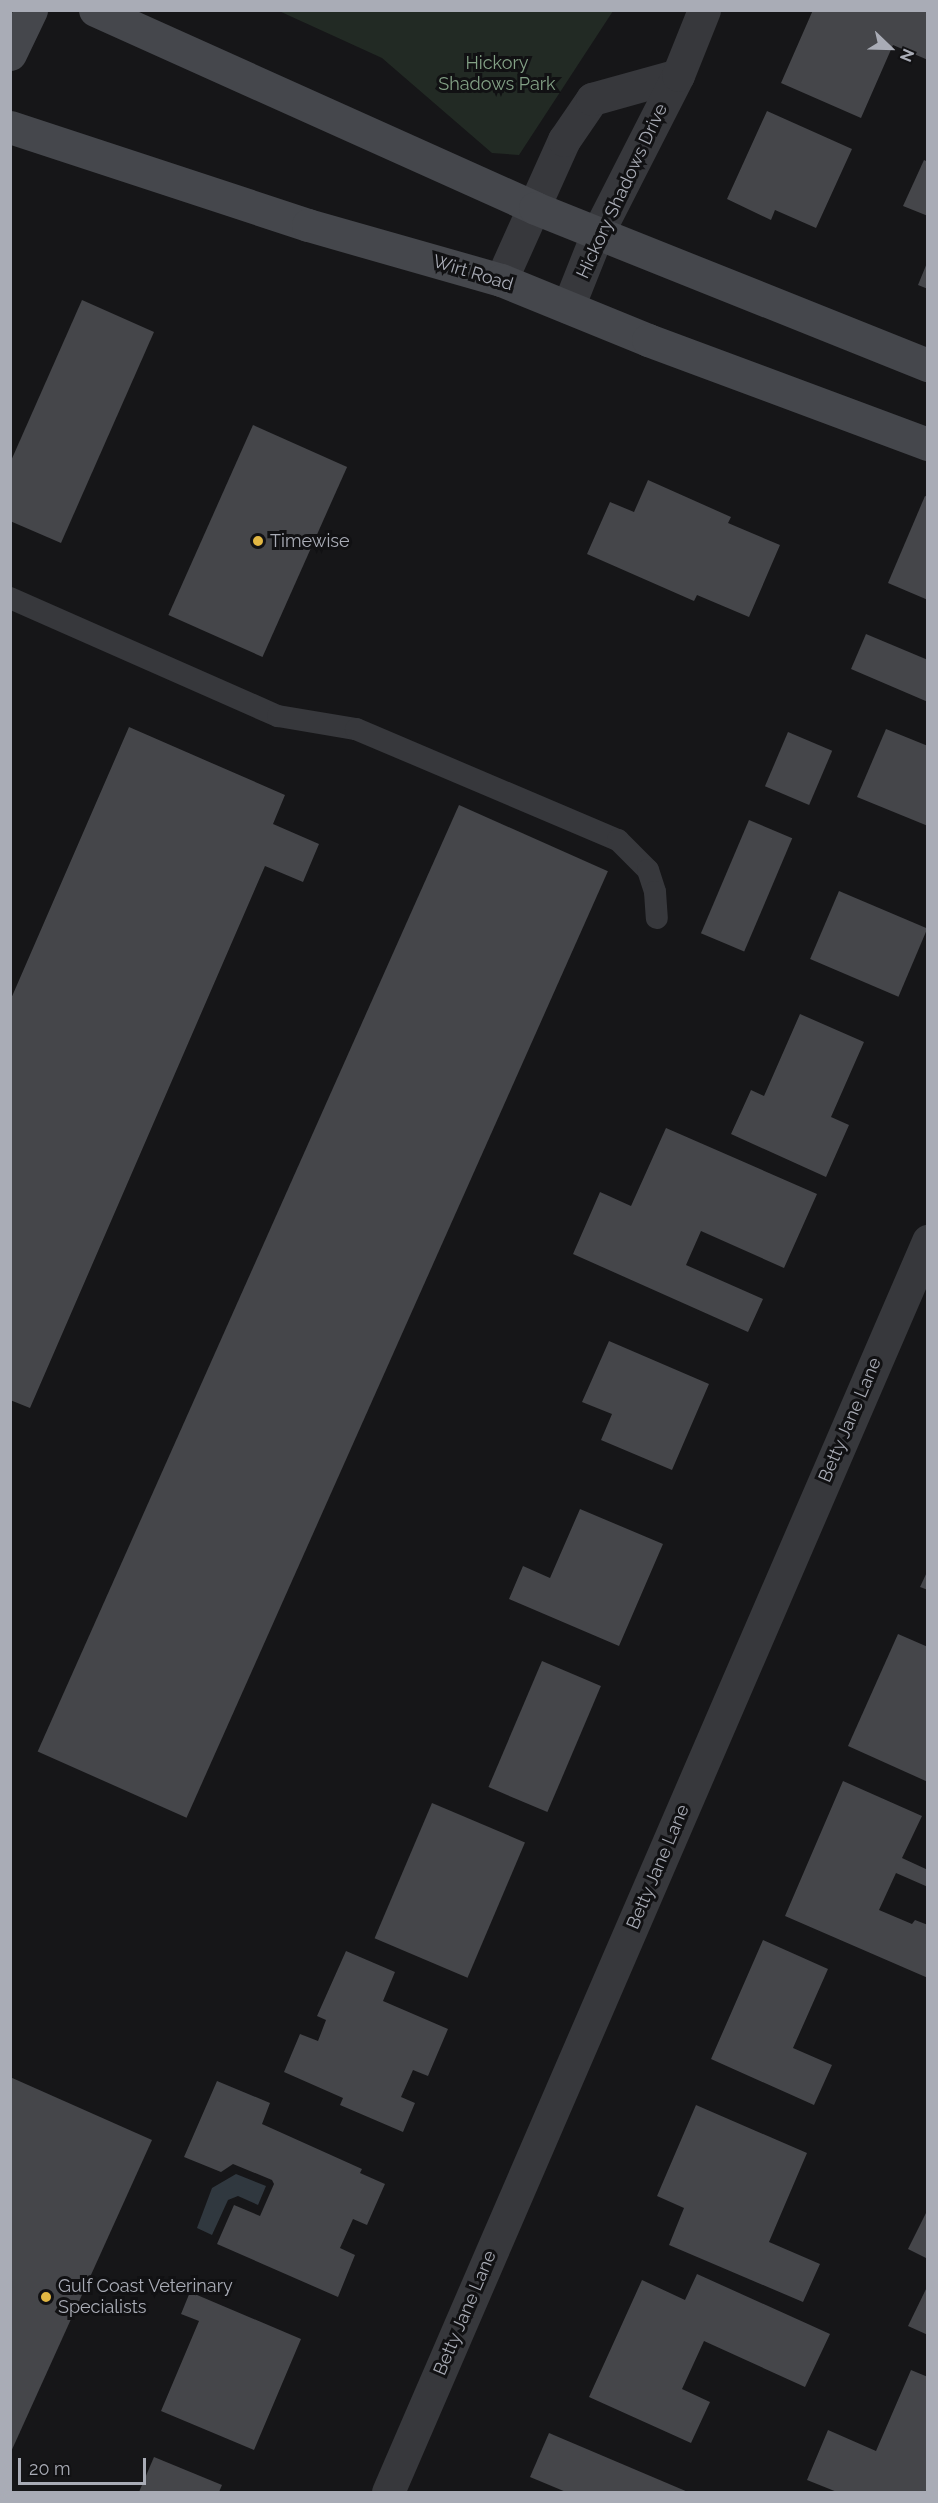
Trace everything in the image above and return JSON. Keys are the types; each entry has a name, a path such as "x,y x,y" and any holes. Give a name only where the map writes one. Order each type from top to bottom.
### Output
{"main road":[{"path":"10,54 31,10"},
{"path":"95,10 535,208 927,365"},
{"name":"Wirt Road","path":"10,127 309,225 501,280 927,444"}],"street":[{"name":"Hickory Shadows Drive","path":"568,307 597,234 678,75 704,10"},
{"name":"Hickory Shadows Drive","path":"501,280 564,140 592,99 678,75"},
{"name":"Betty Jane Lane","path":"388,2493 927,1241"}],"lane":[{"path":"10,598 278,716 356,729 618,840 648,870 655,892 657,918"}],"green space":[{"name":"Hickory Shadows Park","path":"279,11 613,11 519,155 492,153 382,58"}],"shaded area":[{"path":"236,2174 266,2186 258,2205 238,2196 228,2200 212,2235 197,2228 212,2188"}],"building":[{"path":"813,10 928,10 928,60 893,45 861,118 781,83"},
{"path":"767,111 852,149 816,228 775,210 771,220 727,199"},
{"path":"924,160 928,162 928,216 903,206"},
{"path":"928,263 928,289 918,285"},
{"path":"82,300 154,332 61,543 10,521 10,463"},
{"name":"Timewise","path":"253,425 347,467 262,657 168,615"},
{"path":"648,480 731,517 728,523 780,545 749,617 697,595 694,601 587,554 610,502 634,512"},
{"path":"925,496 928,497 928,600 888,583"},
{"path":"866,634 928,660 928,702 851,669"},
{"path":"129,727 285,795 273,824 319,844 303,882 265,866 30,1408 10,1400 10,1001"},
{"path":"886,729 928,746 928,826 857,797"},
{"path":"788,732 832,751 809,805 765,786"},
{"path":"459,805 608,871 187,1818 38,1751"},
{"path":"749,820 792,838 744,952 701,933"},
{"path":"839,891 927,929 898,997 810,959"},
{"path":"800,1014 864,1042 831,1117 849,1125 826,1177 731,1134 751,1090 764,1096"},
{"path":"666,1128 817,1194 784,1268 701,1231 686,1265 763,1299 748,1332 573,1254 600,1192 631,1206"},
{"path":"609,1341 709,1384 672,1470 601,1440 612,1414 582,1402"},
{"path":"580,1509 663,1544 619,1646 509,1599 523,1566 550,1578"},
{"path":"928,1570 928,1590 920,1587"},
{"path":"898,1634 928,1647 928,1782 848,1746"},
{"path":"542,1661 601,1686 547,1812 488,1787"},
{"path":"843,1781 922,1816 902,1858 928,1870 928,1887 896,1873 879,1910 912,1924 915,1920 928,1925 928,1978 785,1916"},
{"path":"432,1803 525,1842 468,1978 375,1938"},
{"path":"763,1940 828,1969 793,2048 832,2065 814,2105 711,2059"},
{"path":"346,1951 395,1972 383,2001 448,2029 428,2076 413,2070 401,2097 415,2103 403,2132 340,2105 343,2098 284,2072 300,2034 318,2041 326,2020 317,2016"},
{"name":"Gulf Coast Veterinary Specialists","path":"10,2077 152,2140 10,2454"},
{"path":"217,2081 270,2103 262,2124 362,2169 360,2173 385,2184 367,2225 353,2219 340,2248 355,2255 338,2297 217,2244 234,2205 260,2216 274,2184 272,2180 233,2164 221,2172 184,2157"},
{"path":"696,2105 807,2153 769,2242 820,2264 803,2302 669,2245 684,2208 657,2196"},
{"path":"928,2209 928,2259 908,2249"},
{"path":"697,2274 830,2334 805,2387 704,2341 682,2389 710,2402 691,2443 589,2397 642,2280 685,2300"},
{"path":"928,2285 928,2335 908,2326"},
{"path":"190,2292 301,2339 254,2450 161,2411 199,2321 181,2314"},
{"path":"911,2370 928,2377 928,2492 837,2492 807,2480 828,2430 876,2451"},
{"path":"549,2433 688,2492 566,2492 530,2477"},
{"path":"154,2457 222,2485 219,2492 139,2492"}],"place":[{"name":"Timewise","path":"258,541"},
{"name":"Gulf Coast Veterinary Specialists","path":"46,2297"}]}
